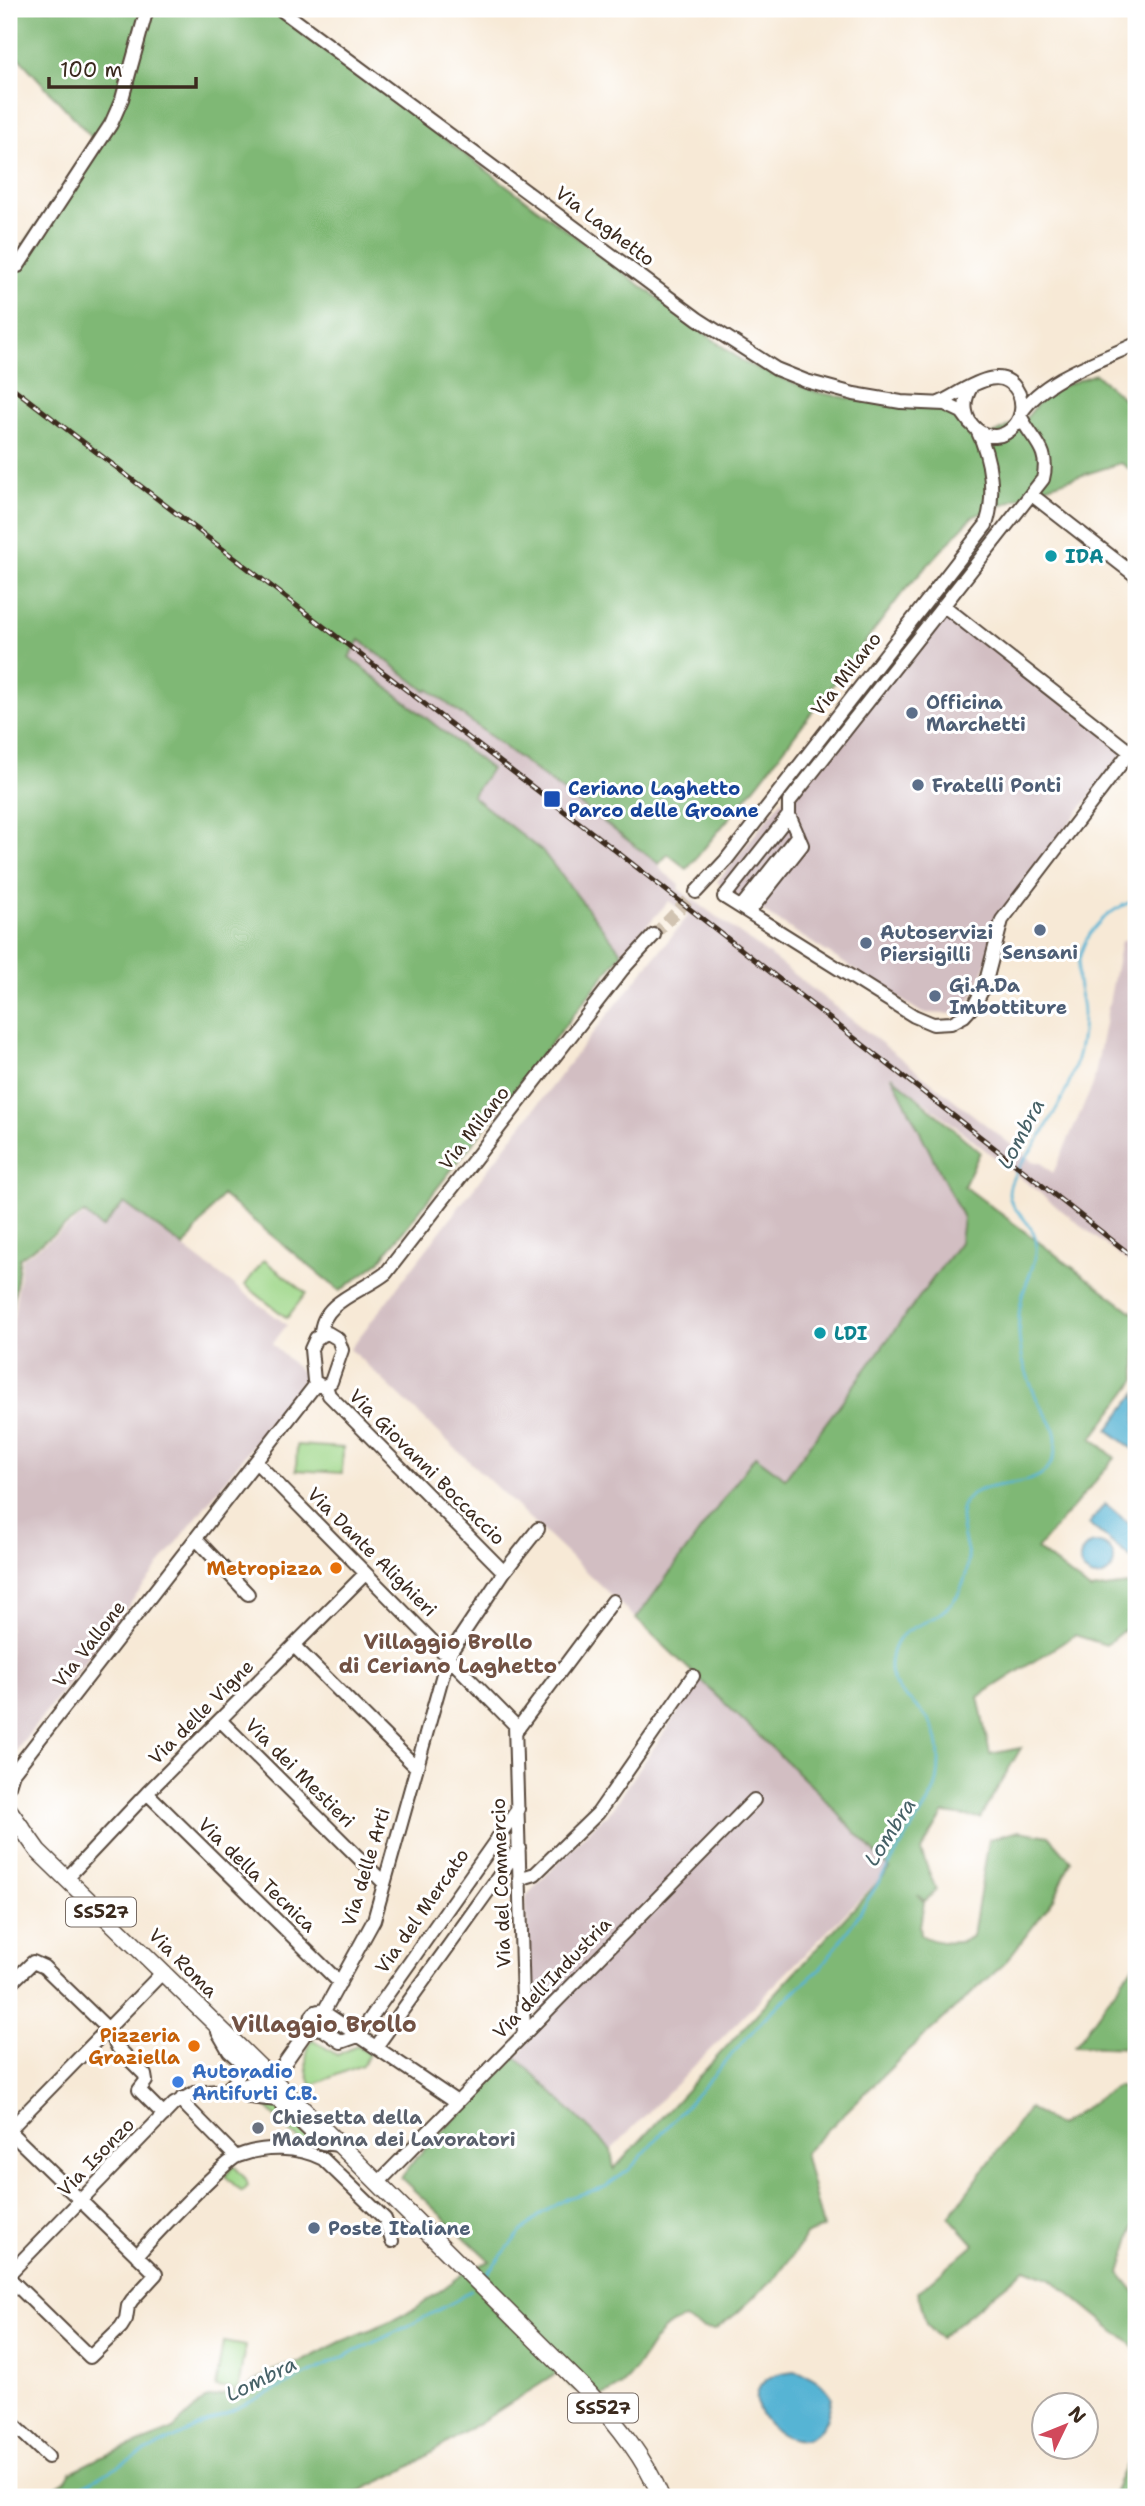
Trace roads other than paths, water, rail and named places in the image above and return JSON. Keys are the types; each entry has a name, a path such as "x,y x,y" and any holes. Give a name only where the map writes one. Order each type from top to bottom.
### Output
{"main road":[{"name":"Via Roma","path":"9,1810 38,1851 478,2281 616,2422 635,2449 661,2497"},
{"name":"Via Roma","path":"9,1835 38,1851"}],"street":[{"path":"18,266 111,124 122,99 147,9"},
{"name":"Via Laghetto","path":"280,9 698,319 776,369 806,381 854,394 901,402 939,403 962,412 973,427"},
{"path":"1004,433 1017,422 1028,403 1048,385 1136,344"},
{"path":"1035,439 1023,433 985,434 973,427 965,414 964,404 972,386 986,378 1002,379 1021,386 1048,385"},
{"path":"745,909 798,835 789,815 789,802 1043,479 1045,468 1042,449 1021,414 1020,397 1010,383"},
{"name":"Via Laghetto","path":"939,403 972,386"},
{"name":"Via Milano","path":"973,427 989,465"},
{"name":"Via Milano","path":"696,892 726,860 986,525 991,505 990,450 1004,433"},
{"path":"1032,495 1136,576"},
{"path":"789,815 724,897 914,1016 933,1024 951,1023 964,1016 985,985 1002,920 1133,748 944,606"},
{"name":"Via Milano","path":"321,1385 312,1349 316,1338 321,1334 324,1317 331,1309 386,1273 622,970 654,935"},
{"path":"256,1462 321,1385 331,1381 342,1350 338,1339 333,1335 321,1334"},
{"name":"Via Giovanni Boccaccio","path":"321,1385 504,1572"},
{"name":"Via Vallone","path":"10,1778 256,1462"},
{"name":"Via Dante Alighieri","path":"256,1462 512,1721 516,1731"},
{"name":"Via delle Arti","path":"318,2028 311,2021 313,2015 318,2011 326,2013 373,1920 448,1656 504,1572 538,1529"},
{"path":"196,1539 248,1594"},
{"name":"Via delle Vigne","path":"66,1879 147,1793 365,1574"},
{"path":"516,1731 613,1601"},
{"path":"294,1646 416,1767"},
{"path":"519,1879 535,1874 598,1813 693,1676"},
{"name":"Via dei Mestieri","path":"220,1720 383,1882"},
{"name":"Via del Commercio","path":"516,1731 524,2035"},
{"name":"Via della Tecnica","path":"147,1793 340,1983"},
{"name":"Via dell'Industria","path":"378,2183 754,1800"},
{"name":"Via del Mercato","path":"358,2036 518,1809"},
{"path":"376,2047 519,1848"},
{"path":"9,1985 26,1966 33,1962 39,1963 108,2029 118,2048 145,2075 146,2081 139,2090 164,2115"},
{"path":"9,2276 90,2357 121,2327 126,2319 128,2306 156,2274 9,2131 163,1972"},
{"path":"326,2013 457,2102"},
{"path":"212,2022 229,2052 240,2062 240,2071 231,2091"},
{"path":"236,2157 185,2105 182,2098 194,2093 261,2091 267,2088 305,2034 318,2028 341,2042 358,2036"},
{"path":"231,2091 277,2100 322,2143 340,2145"},
{"name":"Via Isonzo","path":"9,2276 182,2098"},
{"path":"137,2256 236,2157 280,2149 311,2153 323,2159 385,2219 392,2241"},
{"path":"9,2420 48,2458"}],"water":[{"path":"1136,1393 1136,1451 1108,1430"},
{"path":"1105,1504 1136,1529 1136,1552 1131,1558 1089,1524"},
{"path":"1097,1543 1109,1548 1114,1560 1109,1572 1097,1577 1085,1572 1080,1560 1085,1548"},
{"path":"794,2371 816,2380 832,2398 824,2424 810,2437 794,2439 778,2432 765,2420 758,2405 758,2390 770,2378"}],"waterway":[{"name":"Lombra","path":"484,2277 520,2233 541,2214 568,2198 605,2187 630,2169 766,2016 820,1969 857,1917 932,1796 939,1767 936,1735 927,1718 895,1685 891,1677 891,1657 900,1637 941,1613 961,1589 968,1564 961,1523 961,1514 967,1499 985,1488 1037,1477 1047,1469 1054,1457 1055,1434 1030,1382 1020,1342 1020,1306 1034,1261 1036,1240 1034,1233 1010,1200 1010,1187 1012,1179 1056,1109 1075,1066 1083,1020 1078,967 1086,941 1101,920 1123,905 1136,900"},
{"name":"Lombra","path":"64,2497 139,2455 408,2326 471,2290"}],"tunnel":[{"path":"654,935 696,892"}],"railway":[{"path":"9,385 607,844 1136,1259"}],"place":[{"name":"IDA","path":"1051,556"},
{"name":"Officina Marchetti","path":"912,713"},
{"name":"Fratelli Ponti","path":"918,785"},
{"name":"Ceriano Laghetto Parco delle Groane","path":"552,799"},
{"name":"Sensani","path":"1040,930"},
{"name":"Autoservizi Piersigilli","path":"866,943"},
{"name":"Gi.A.Da Imbottiture","path":"935,996"},
{"name":"LDI","path":"820,1333"},
{"name":"Metropizza","path":"336,1568"},
{"name":"Pizzeria Graziella","path":"194,2046"},
{"name":"Autoradio Antifurti C.B.","path":"178,2082"},
{"name":"Chiesetta della Madonna dei Lavoratori","path":"258,2128"},
{"name":"Poste Italiane","path":"314,2228"}],"district":[{"name":"Villaggio Brollo di Ceriano Laghetto","path":"448,1654"},
{"name":"Villaggio Brollo","path":"324,2024"}]}
